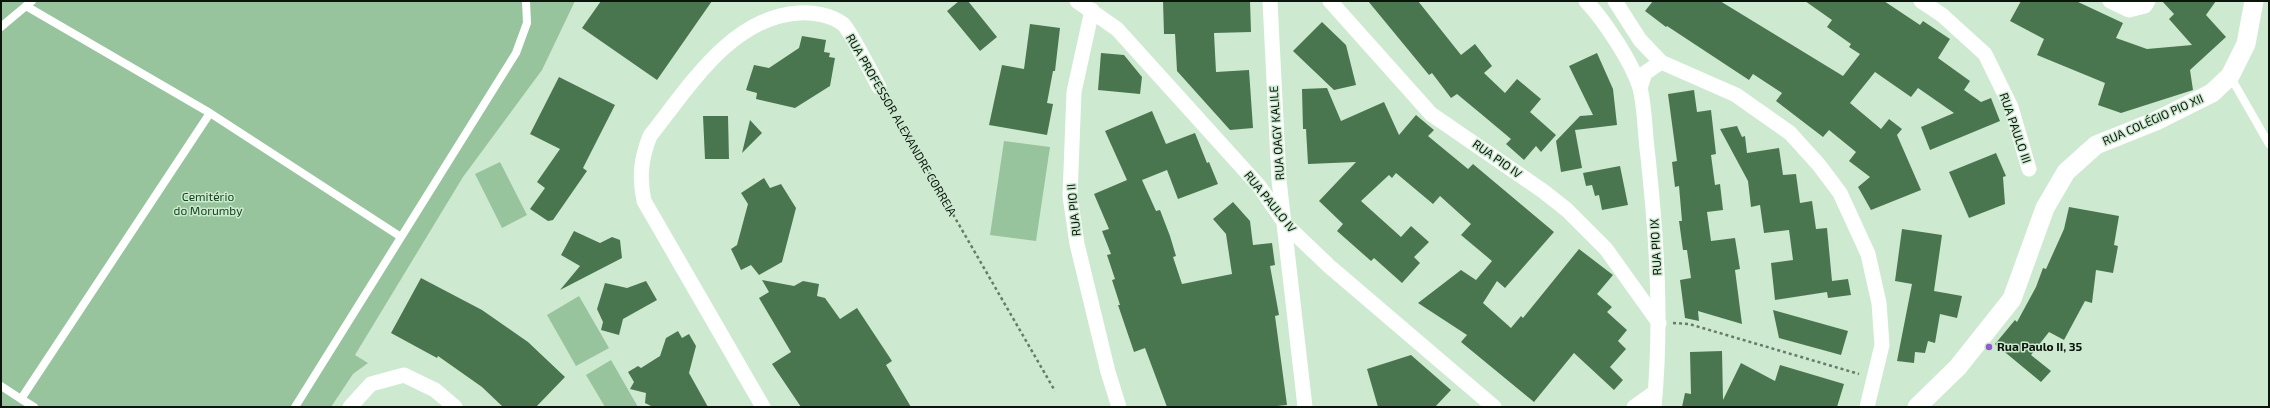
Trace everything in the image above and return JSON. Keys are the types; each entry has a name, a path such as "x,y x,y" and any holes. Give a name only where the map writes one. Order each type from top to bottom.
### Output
{"street":[{"name":"RUA PAULO IV","path":"1077,1 1092,10 1117,29 1259,186 1286,225 1329,266 1494,407"},
{"name":"RUA OAGY KALILE","path":"1270,1 1279,180 1286,225 1305,407"},
{"name":"RUA PIO IV","path":"1330,1 1430,114 1542,191 1567,210 1606,249 1659,323"},
{"name":"RUA PIO IX","path":"1586,1 1622,51 1640,88 1655,219 1659,323 1654,407"},
{"path":"1615,1 1640,40 1661,62 1736,95 1790,133 1819,165 1840,193 1868,254 1879,303 1882,344 1867,407"},
{"name":"RUA PAULO III","path":"1921,1 1942,15 1986,54 2011,108 2029,169"},
{"path":"2110,1 2129,10 2145,6 2148,1"},
{"name":"RUA COLÉGIO PIO XII","path":"1917,407 1958,367 2012,299 2045,208 2066,172 2096,145 2156,121 2212,93 2230,76 2246,44 2254,1"},
{"name":"RUA PIO II","path":"1092,10 1074,92 1070,196 1080,259 1108,372 1119,407"},
{"name":"RUA PROFESSOR ALEXANDRE CORREIA","path":"763,407 644,201 641,187 642,154 650,136 728,43 763,21 784,14 811,12 843,24 879,87"},
{"path":"1640,88 1645,73 1661,62"},
{"path":"350,407 371,384 404,375 435,390 455,407"},
{"path":"1634,407 1655,392"}],"lane":[{"path":"295,407 516,53 527,23 526,1"},
{"path":"1,27 29,3 210,113 401,237"},
{"path":"2230,76 2269,144"},
{"path":"21,399 210,113"},
{"path":"1,386 34,407"}],"path":[{"name":"RUA PROFESSOR ALEXANDRE CORREIA","path":"879,87 1055,390"},
{"path":"1659,323 1689,324 1875,377"}],"green space":[{"name":"Cemitério do Morumby","path":"1,1 575,1 542,70 463,177 355,355 368,363 353,374 331,407 1,407"},
{"path":"1004,141 1050,147 1036,241 990,235"},
{"path":"500,162 527,215 502,228 475,174"},
{"path":"579,296 609,348 576,366 547,315"},
{"path":"611,360 638,407 605,407 586,375"}],"building":[{"path":"601,1 712,1 657,80 582,28"},
{"path":"959,1 968,1 997,37 980,51 947,11"},
{"path":"1163,1 1250,1 1251,32 1214,33 1216,72 1249,70 1253,128 1230,130 1177,71 1175,34 1164,34"},
{"path":"1368,1 1418,1 1461,55 1475,44 1492,66 1484,73 1505,93 1517,79 1541,99 1530,112 1556,135 1541,152 1536,146 1524,160 1506,144 1511,139 1457,94 1451,98 1432,73 1429,75"},
{"path":"1653,1 1720,1 1843,76 1860,54 1849,47 1851,44 1827,27 1832,20 1805,1 1884,1 1920,25 1923,21 1950,39 1938,58 1970,81 1964,90 1981,102 1991,98 2000,121 1930,150 1921,127 1954,113 1918,88 1911,97 1875,72 1850,103 1881,129 1889,119 1902,129 1897,135 1921,190 1871,210 1858,187 1870,177 1849,161 1856,152 1829,130 1823,137 1776,101 1782,93 1753,74 1749,80 1667,26 1666,27 1645,11"},
{"path":"2021,1 2076,1 2123,23 2116,38 2147,49 2192,45 2169,19 2174,14 2162,1 2216,1 2206,15 2226,37 2190,70 2193,90 2121,113 2098,105 2105,83 2037,55 2044,39 2010,21"},
{"path":"1322,22 1346,45 1356,85 1334,90 1293,51"},
{"path":"1030,24 1060,28 1055,71 1053,71 1047,103 1053,104 1047,135 989,125 1002,65 1024,69"},
{"path":"802,36 826,40 824,52 830,53 829,57 835,58 830,86 795,108 756,99 757,93 746,90 754,65 769,68 799,48"},
{"path":"1101,53 1124,55 1142,77 1140,94 1098,90"},
{"path":"1597,53 1613,89 1617,125 1575,130 1582,168 1561,172 1556,141 1580,116 1593,115 1569,66"},
{"path":"559,77 615,105 583,168 587,171 553,220 548,221 530,209 545,188 537,182 560,149 530,134"},
{"path":"1327,88 1341,121 1384,102 1399,135 1416,115 1434,130 1428,136 1468,169 1473,164 1554,232 1505,288 1497,281 1483,303 1511,328 1521,316 1523,318 1579,249 1613,275 1597,294 1612,307 1607,312 1627,330 1618,341 1626,349 1610,367 1623,380 1614,390 1574,353 1534,402 1461,342 1467,335 1418,303 1461,270 1476,280 1492,261 1461,235 1471,224 1440,196 1433,204 1396,173 1392,178 1389,175 1361,201 1401,237 1411,226 1429,242 1414,257 1420,263 1402,283 1374,258 1371,261 1337,231 1343,224 1319,201 1356,162 1308,164 1306,129 1303,129 1302,89"},
{"path":"1694,90 1697,112 1711,110 1716,154 1711,155 1715,185 1720,184 1723,210 1707,212 1711,241 1735,238 1740,269 1735,270 1742,324 1698,311 1699,321 1685,318 1680,280 1691,278 1687,250 1683,250 1679,221 1682,221 1679,186 1675,187 1672,162 1677,161 1668,94"},
{"path":"1152,111 1166,144 1195,133 1207,163 1209,162 1218,184 1178,199 1167,170 1142,180 1156,211 1160,210 1170,236 1176,256 1173,257 1182,284 1232,274 1226,234 1213,219 1233,202 1250,221 1253,245 1272,243 1275,265 1270,266 1279,315 1275,316 1287,405 1267,407 1167,407 1145,348 1134,352 1118,305 1120,305 1112,280 1115,279 1107,255 1111,254 1102,231 1109,229 1094,194 1127,180 1105,131"},
{"path":"703,116 728,116 729,159 705,159"},
{"path":"750,120 762,133 742,153"},
{"path":"1737,126 1742,137 1745,136 1747,153 1779,148 1783,175 1796,174 1800,203 1812,201 1816,229 1827,228 1832,281 1848,279 1851,295 1828,298 1827,292 1775,300 1771,263 1793,260 1789,230 1764,233 1760,205 1751,207 1748,181 1720,129"},
{"path":"1996,153 2006,176 2003,177 2005,204 1969,218 1949,172"},
{"path":"1620,166 1628,205 1602,210 1599,195 1595,196 1592,185 1586,186 1583,173"},
{"path":"764,178 770,188 781,184 796,208 782,262 759,275 751,265 741,270 731,249 737,245 748,204 741,193"},
{"path":"2069,207 2119,216 2114,245 2118,246 2113,273 2096,270 2092,303 2085,301 2064,340 2049,332 2031,355 2051,371 2041,382 1995,344 2015,320 2017,322 2036,287 2043,268 2046,269 2064,229"},
{"path":"1902,229 1942,235 1934,291 1962,296 1957,318 1940,314 1935,343 1928,341 1925,353 1915,352 1914,363 1897,361 1912,284 1895,281"},
{"path":"574,231 600,243 612,237 620,240 622,258 560,290 580,266 561,255"},
{"path":"421,278 482,310 528,342 565,377 536,407 503,407 482,387 438,356 437,358 391,333"},
{"path":"762,280 794,286 803,281 819,284 817,296 825,298 840,319 857,308 892,361 886,365 911,407 801,407 772,364 791,352 759,298 769,292"},
{"path":"646,281 657,300 623,319 619,335 601,330 603,322 597,309 605,283 627,288"},
{"path":"1773,310 1848,331 1841,355 1779,338"},
{"path":"678,331 682,338 689,334 696,346 689,373 708,407 653,407 645,403 646,393 630,389 634,382 628,372 638,366 641,368 660,356 666,338"},
{"path":"1722,351 1723,400 1741,363 1775,381 1780,365 1844,384 1837,407 1682,407 1685,393 1691,394 1690,352"},
{"path":"1411,355 1451,390 1435,407 1378,407 1367,369"}],"place":[{"name":"Rua Paulo II, 35","path":"1989,347"}]}
